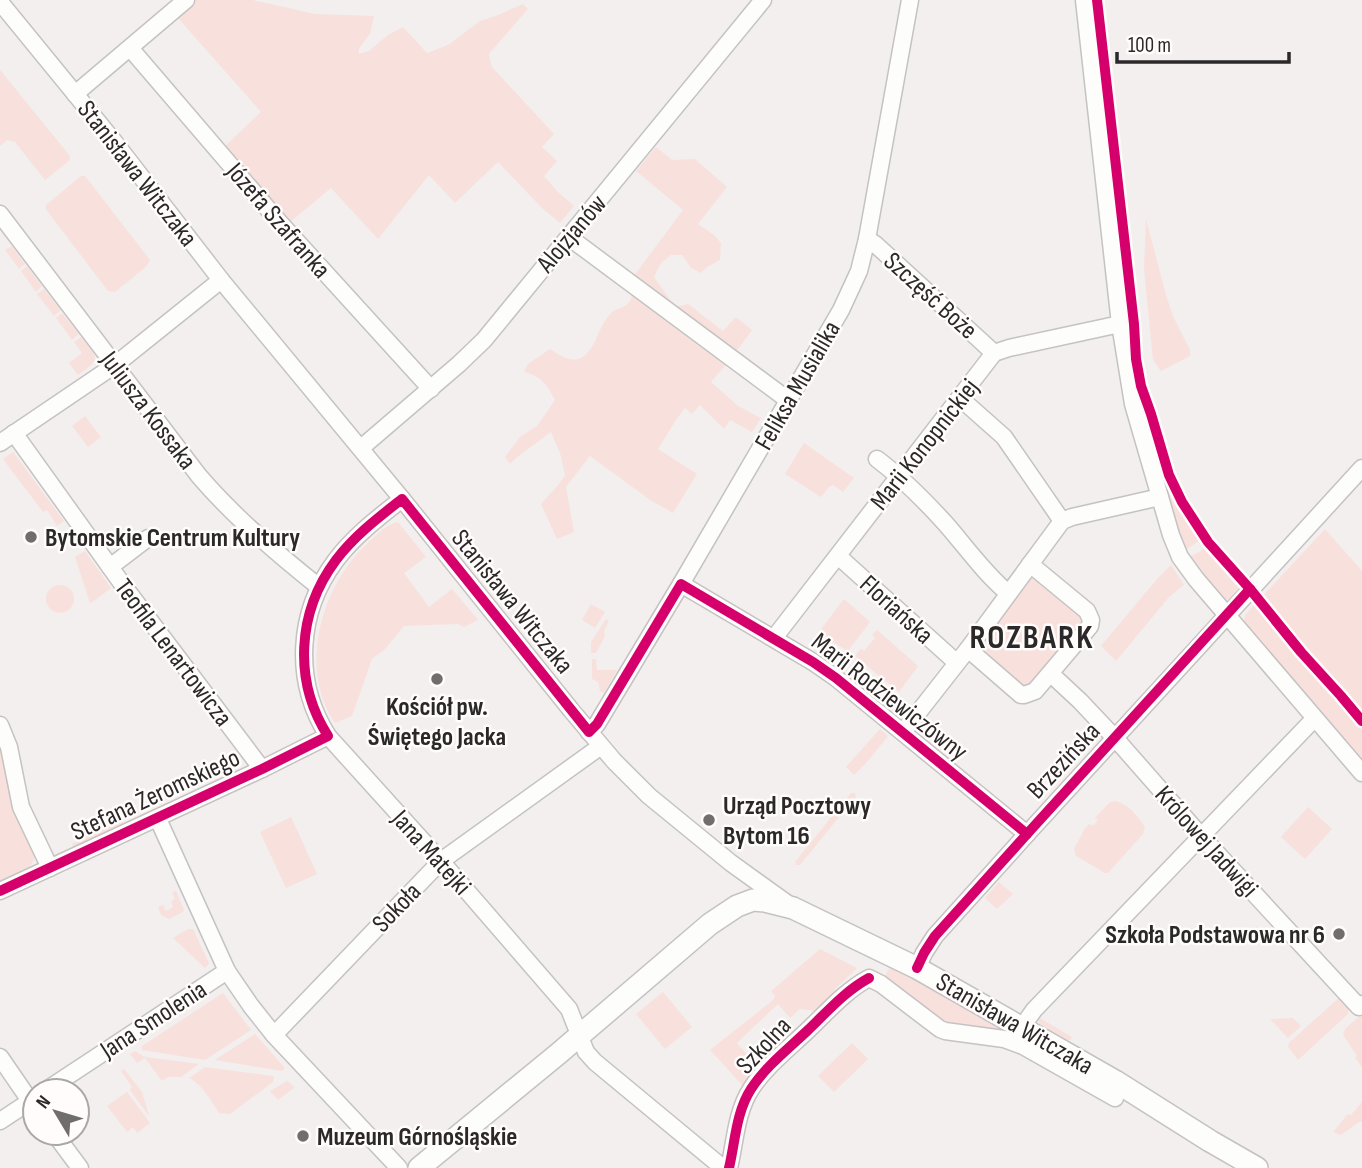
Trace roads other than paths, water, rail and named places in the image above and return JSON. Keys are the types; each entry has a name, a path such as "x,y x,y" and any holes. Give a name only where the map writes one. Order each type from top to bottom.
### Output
{"main road":[{"path":"419,1168 730,910 748,901 758,900 793,908"},
{"name":"Stanisława Witczaka","path":"793,908 918,968 1115,1081 1257,1168"}],"street":[{"path":"75,93 186,0"},
{"name":"Alojzjanów","path":"361,448 484,340 764,0"},
{"name":"Feliksa Musialika","path":"589,732 597,724 681,584 841,310 859,271 910,0"},
{"path":"1084,0 1120,324 1133,404 1171,536 1180,557 1196,579 1362,774"},
{"name":"Stanisława Witczaka","path":"0,2 221,279 601,746 649,796 731,863 793,908"},
{"name":"Józefa Szafranka","path":"130,48 280,223 431,389"},
{"name":"Juliusza Kossaka","path":"0,214 222,503 319,587"},
{"name":"Szczęść Boże","path":"867,239 994,353"},
{"path":"574,241 788,400"},
{"path":"7,438 115,365 221,279"},
{"name":"Marii Konopnickiej","path":"774,638 994,353 1120,324"},
{"path":"960,398 1004,437 1062,521"},
{"name":"Teofila Lenartowicza","path":"7,438 110,567 262,769"},
{"path":"877,458 944,523 1008,593"},
{"name":"Brzezińska","path":"918,968 935,936 1362,468"},
{"path":"902,732 968,649 1062,521 1160,497"},
{"name":"Jana Matejki","path":"402,499 355,538 336,560 319,587 310,610 304,643 304,676 315,712 328,736 569,1009 586,1052 723,1168"},
{"name":"Teofila Lenartowicza","path":"110,567 148,538"},
{"name":"Floriańska","path":"838,556 957,663"},
{"path":"968,649 1024,695 1035,691 1090,626 1091,620 1087,611 1030,564"},
{"name":"Marii Rodziewiczówny","path":"681,584 813,662 1027,834"},
{"name":"Królowej Jadwigi","path":"1051,674 1115,737 1201,836 1359,1007 1362,1004"},
{"path":"1022,1027 1034,1010 1314,719"},
{"path":"0,725 9,747 21,807 50,868"},
{"name":"Stefana Żeromskiego","path":"0,891 158,819 328,736"},
{"name":"Sokoła","path":"274,1035 441,861 601,746"},
{"path":"158,819 227,971 251,1006 274,1035 399,1168"},
{"name":"Jana Smolenia","path":"66,1077 227,971"},
{"name":"Szkolna","path":"729,1168 738,1123 750,1090 773,1063 834,1005 859,983 869,978 940,1029 1023,1046 1115,1098"},
{"path":"0,1057 21,1086"},
{"path":"0,1121 21,1109"},
{"path":"64,1147 80,1168"}],"place":[{"name":"Bytomskie Centrum Kultury","path":"31,537"},
{"name":"Kościół pw. Świętego Jacka","path":"437,679"},
{"name":"Urząd Pocztowy Bytom 16","path":"709,820"},
{"name":"Szkoła Podstawowa nr 6","path":"1339,934"},
{"name":"Muzeum Górnośląskie","path":"303,1136"}],"district":[{"name":"ROZBARK","path":"1032,636"}]}
